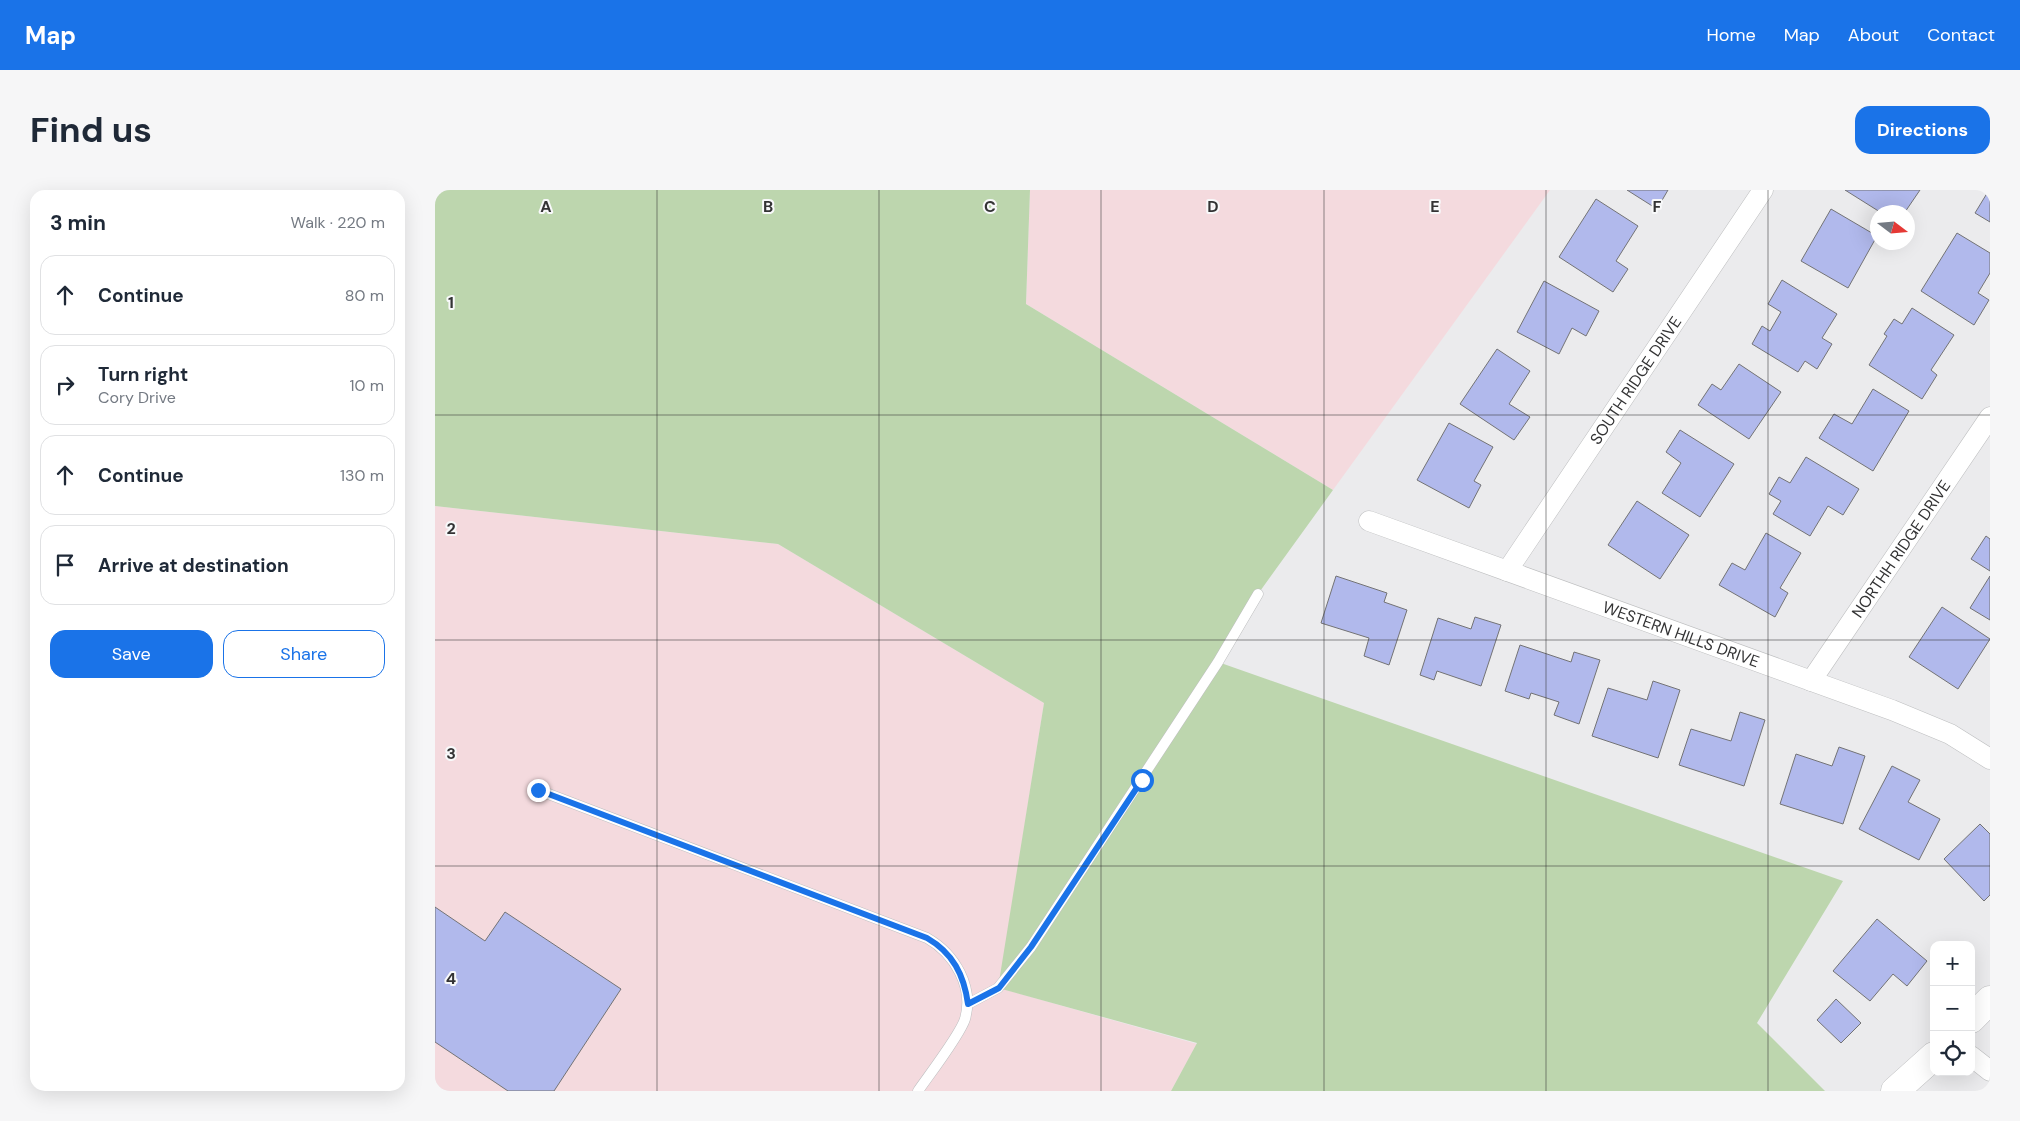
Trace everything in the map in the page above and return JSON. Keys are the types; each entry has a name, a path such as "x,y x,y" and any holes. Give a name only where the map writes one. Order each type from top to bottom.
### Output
{"main road":[{"path":"1975,1015 1990,1000"},
{"path":"1895,1091 1930,1060"}],"street":[{"name":"SOUTH RIDGE DRIVE","path":"1507,571 1763,190"},
{"name":"NORTHH RIDGE DRIVE","path":"1811,681 1990,417"},
{"name":"WESTERN HILLS DRIVE","path":"1369,521 1811,681 1950,734 1990,759"},
{"path":"1975,1059 1990,1071"}],"lane":[{"path":"968,1004 999,988 1031,947 1219,662 1258,594"},
{"path":"538,790 927,938 938,944 952,958 961,975 968,1004 964,1021 918,1091"}],"shaded area":[{"path":"1030,190 1550,190 1333,490 1026,304"},
{"path":"435,506 778,544 1044,703 999,988 1197,1044 1171,1091 435,1091"}],"green space":[{"path":"435,190 1030,190 1026,304 1333,490 1258,594 1218,662 1843,881 1757,1023 1825,1091 1171,1091 1197,1043 998,988 1044,703 778,544 435,506"}],"building":[{"path":"1627,190 1668,190 1657,209"},
{"path":"1845,190 1920,190 1910,205 1870,206"},
{"path":"1990,190 1990,222 1975,213"},
{"path":"1596,199 1638,226 1616,261 1628,269 1613,292 1559,257"},
{"path":"1831,209 1870,232 1870,249 1848,288 1801,261"},
{"path":"1957,233 1990,253 1990,273 1978,293 1989,300 1974,325 1921,291"},
{"path":"1782,280 1837,314 1822,338 1832,344 1817,369 1805,361 1798,372 1752,344 1762,326 1770,331 1781,312 1768,304"},
{"path":"1544,281 1599,311 1586,336 1572,328 1559,354 1517,332"},
{"path":"1912,308 1954,335 1931,370 1937,375 1922,399 1869,365 1887,336 1884,334 1894,319 1902,324"},
{"path":"1497,349 1530,371 1509,404 1530,417 1514,440 1460,404"},
{"path":"1739,364 1781,392 1749,439 1698,405 1712,384 1721,390"},
{"path":"1873,389 1909,411 1873,471 1819,438 1834,414 1852,424"},
{"path":"1449,423 1493,447 1474,481 1481,485 1469,508 1417,480"},
{"path":"1680,430 1734,464 1700,517 1662,493 1681,463 1666,452"},
{"path":"1806,457 1859,489 1843,515 1828,506 1810,536 1773,514 1781,501 1769,494 1779,477 1790,483"},
{"path":"1637,501 1689,535 1660,579 1608,545"},
{"path":"1766,533 1801,553 1780,588 1788,593 1775,617 1719,585 1732,563 1745,570"},
{"path":"1986,536 1990,539 1990,571 1971,559"},
{"path":"1336,576 1387,593 1384,602 1407,610 1389,665 1364,656 1369,638 1321,623"},
{"path":"1990,576 1990,620 1970,608"},
{"path":"1942,607 1990,639 1958,689 1909,657"},
{"path":"1475,617 1501,625 1481,686 1437,671 1434,680 1420,675 1438,618 1471,629"},
{"path":"1520,645 1571,662 1574,652 1600,660 1579,724 1554,715 1559,702 1531,693 1529,699 1505,691"},
{"path":"1653,681 1680,690 1658,758 1592,736 1608,688 1647,700"},
{"path":"1740,712 1765,720 1744,786 1679,765 1691,729 1731,741"},
{"path":"1839,747 1865,756 1843,824 1780,804 1796,754 1832,766"},
{"path":"1892,766 1920,780 1908,802 1940,819 1919,860 1859,829"},
{"path":"1980,824 1990,834 1990,895 1984,901 1944,859"},
{"path":"435,907 485,941 505,912 621,989 554,1091 508,1091 435,1042"},
{"path":"1877,919 1927,961 1907,986 1893,974 1870,1001 1833,971"},
{"path":"1836,999 1861,1023 1841,1043 1817,1020"}],"route":[{"path":"538,790 732,866 927,938 938,944 952,958 965,986 968,1004 999,988 1031,947 1142,780"}]}
